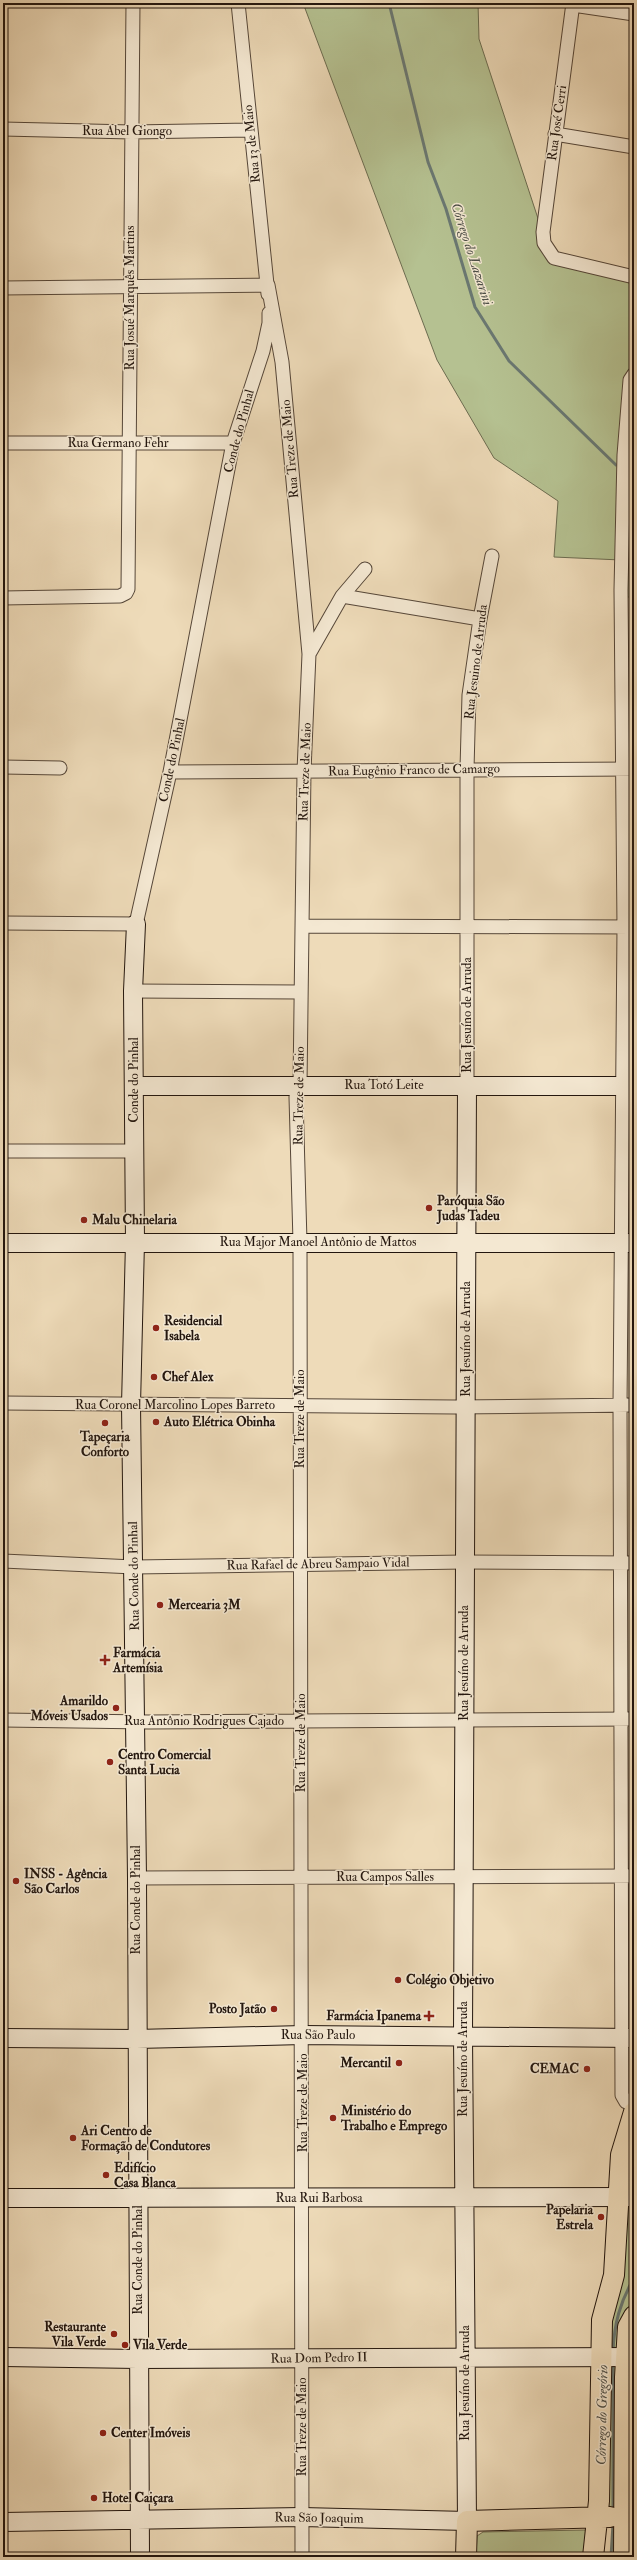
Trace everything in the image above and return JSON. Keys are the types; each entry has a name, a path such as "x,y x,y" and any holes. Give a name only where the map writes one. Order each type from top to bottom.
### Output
{"main road":[{"path":"593,2557 616,2517 618,2357 602,2320 614,2275 626,2197 621,2155 634,2112"},
{"path":"624,2557 616,2517 618,2357 628,2328 634,2316"},
{"name":"Rua São Joaquim","path":"466,2521 616,2517"},
{"name":"Rua Jesuíno de Arruda","path":"466,2521 466,2557"}],"street":[{"name":"Rua Josué Marquês Martins","path":"3,598 120,596 126,593 128,589 133,3"},
{"name":"Rua 13 de Maio","path":"238,3 250,130 268,285"},
{"path":"573,4 634,14"},
{"name":"Rua José Cerri","path":"573,4 543,232 544,243 554,258 634,277"},
{"name":"Rua Abel Giongo","path":"3,129 132,132 250,130"},
{"path":"555,134 634,147"},
{"path":"3,288 268,285"},
{"name":"Conde do Pinhal","path":"135,1242 133,1151 133,991 136,924 170,772 233,443 269,323 268,285"},
{"name":"Rua Treze de Maio","path":"268,285 282,362 310,654 304,771 300,1086 296,1098 300,1242 302,1720 302,2557"},
{"path":"634,374 630,380 624,455 621,590 628,769 629,1086 628,1243 620,1406 621,1563 628,1719 627,2038 622,2095 626,2102 634,2104"},
{"name":"Rua Germano Fehr","path":"3,444 233,443"},
{"name":"Rua Jesuino de Arruda","path":"467,769 469,695 480,619 492,556"},
{"path":"310,654 342,596 365,569"},
{"path":"342,596 480,619"},
{"path":"3,767 60,768"},
{"name":"Rua Jesuíno de Arruda","path":"466,2521 463,2036 467,769"},
{"name":"Rua Eugênio Franco de Camargo","path":"170,772 628,769"},
{"path":"3,923 136,924"},
{"path":"302,926 629,927"},
{"path":"133,991 300,992"},
{"name":"Rua Totó Leite","path":"134,1086 629,1086"},
{"path":"3,1151 133,1151"},
{"name":"Rua Conde do Pinhal","path":"135,1242 131,1405 137,1878 136,2039 140,2557"},
{"name":"Rua Major Manoel Antônio de Mattos","path":"3,1243 628,1243"},
{"name":"Rua Coronel Marcolino Lopes Barreto","path":"3,1403 466,1407 634,1406"},
{"name":"Rua Rafael de Abreu Sampaio Vidal","path":"3,1561 134,1567 464,1562 634,1563"},
{"name":"Rua Antônio Rodrigues Cajado","path":"3,1720 135,1722 628,1719"},
{"name":"Rua Campos Salles","path":"137,1878 628,1876"},
{"name":"Rua São Paulo","path":"3,2038 136,2039 303,2035 627,2038"},
{"name":"Rua Rui Barbosa","path":"3,2198 626,2197"},
{"name":"Rua Dom Pedro II","path":"3,2357 302,2359 464,2356 618,2357"},
{"name":"Rua São Joaquim","path":"3,2522 302,2517 466,2521"}],"green space":[{"path":"303,3 478,3 479,39 549,252 634,275 634,597 622,597 621,560 554,557 558,501 494,458 437,360"},
{"path":"634,1917 634,1948 630,1942 629,1927"},
{"path":"634,2112 634,2316 625,2517 597,2517 602,2320"},
{"path":"585,2530 588,2535 586,2557 476,2557 477,2536 483,2532"}],"waterway":[{"name":"Córrego do Lazarini","path":"389,3 428,162 446,209 475,307 509,361 616,465"},
{"name":"Córrego do Lazarini","path":"627,476 634,483"},
{"name":"Córrego do Gregório","path":"613,2352 616,2323 621,2305 634,2278"},
{"name":"Córrego do Gregório","path":"613,2364 613,2510"},
{"name":"Córrego do Gregório","path":"611,2557 613,2524"}],"place":[{"name":"Paróquia São Judas Tadeu","path":"429,1208"},
{"name":"Malu Chinelaria","path":"84,1220"},
{"name":"Residencial Isabela","path":"156,1328"},
{"name":"Chef Alex","path":"154,1377"},
{"name":"Auto Elétrica Obinha","path":"156,1422"},
{"name":"Tapeçaria Conforto","path":"105,1423"},
{"name":"Mercearia 3M","path":"160,1605"},
{"name":"Farmácia Artemísia","path":"105,1660"},
{"name":"Amarildo Móveis Usados","path":"116,1708"},
{"name":"Centro Comercial Santa Lucia","path":"110,1762"},
{"name":"INSS - Agência São Carlos","path":"16,1881"},
{"name":"Colégio Objetivo","path":"398,1980"},
{"name":"Posto Jatão","path":"274,2009"},
{"name":"Farmácia Ipanema","path":"429,2016"},
{"name":"Mercantil","path":"399,2063"},
{"name":"CEMAC","path":"587,2069"},
{"name":"Ministério do Trabalho e Emprego","path":"333,2118"},
{"name":"Ari Centro de Formação de Condutores","path":"73,2138"},
{"name":"Edifício Casa Blanca","path":"106,2175"},
{"name":"Papelaria Estrela","path":"601,2217"},
{"name":"Restaurante Vila Verde","path":"114,2334"},
{"name":"Vila Verde","path":"125,2345"},
{"name":"Center Imóveis","path":"103,2433"},
{"name":"Hotel Caiçara","path":"94,2498"}]}
